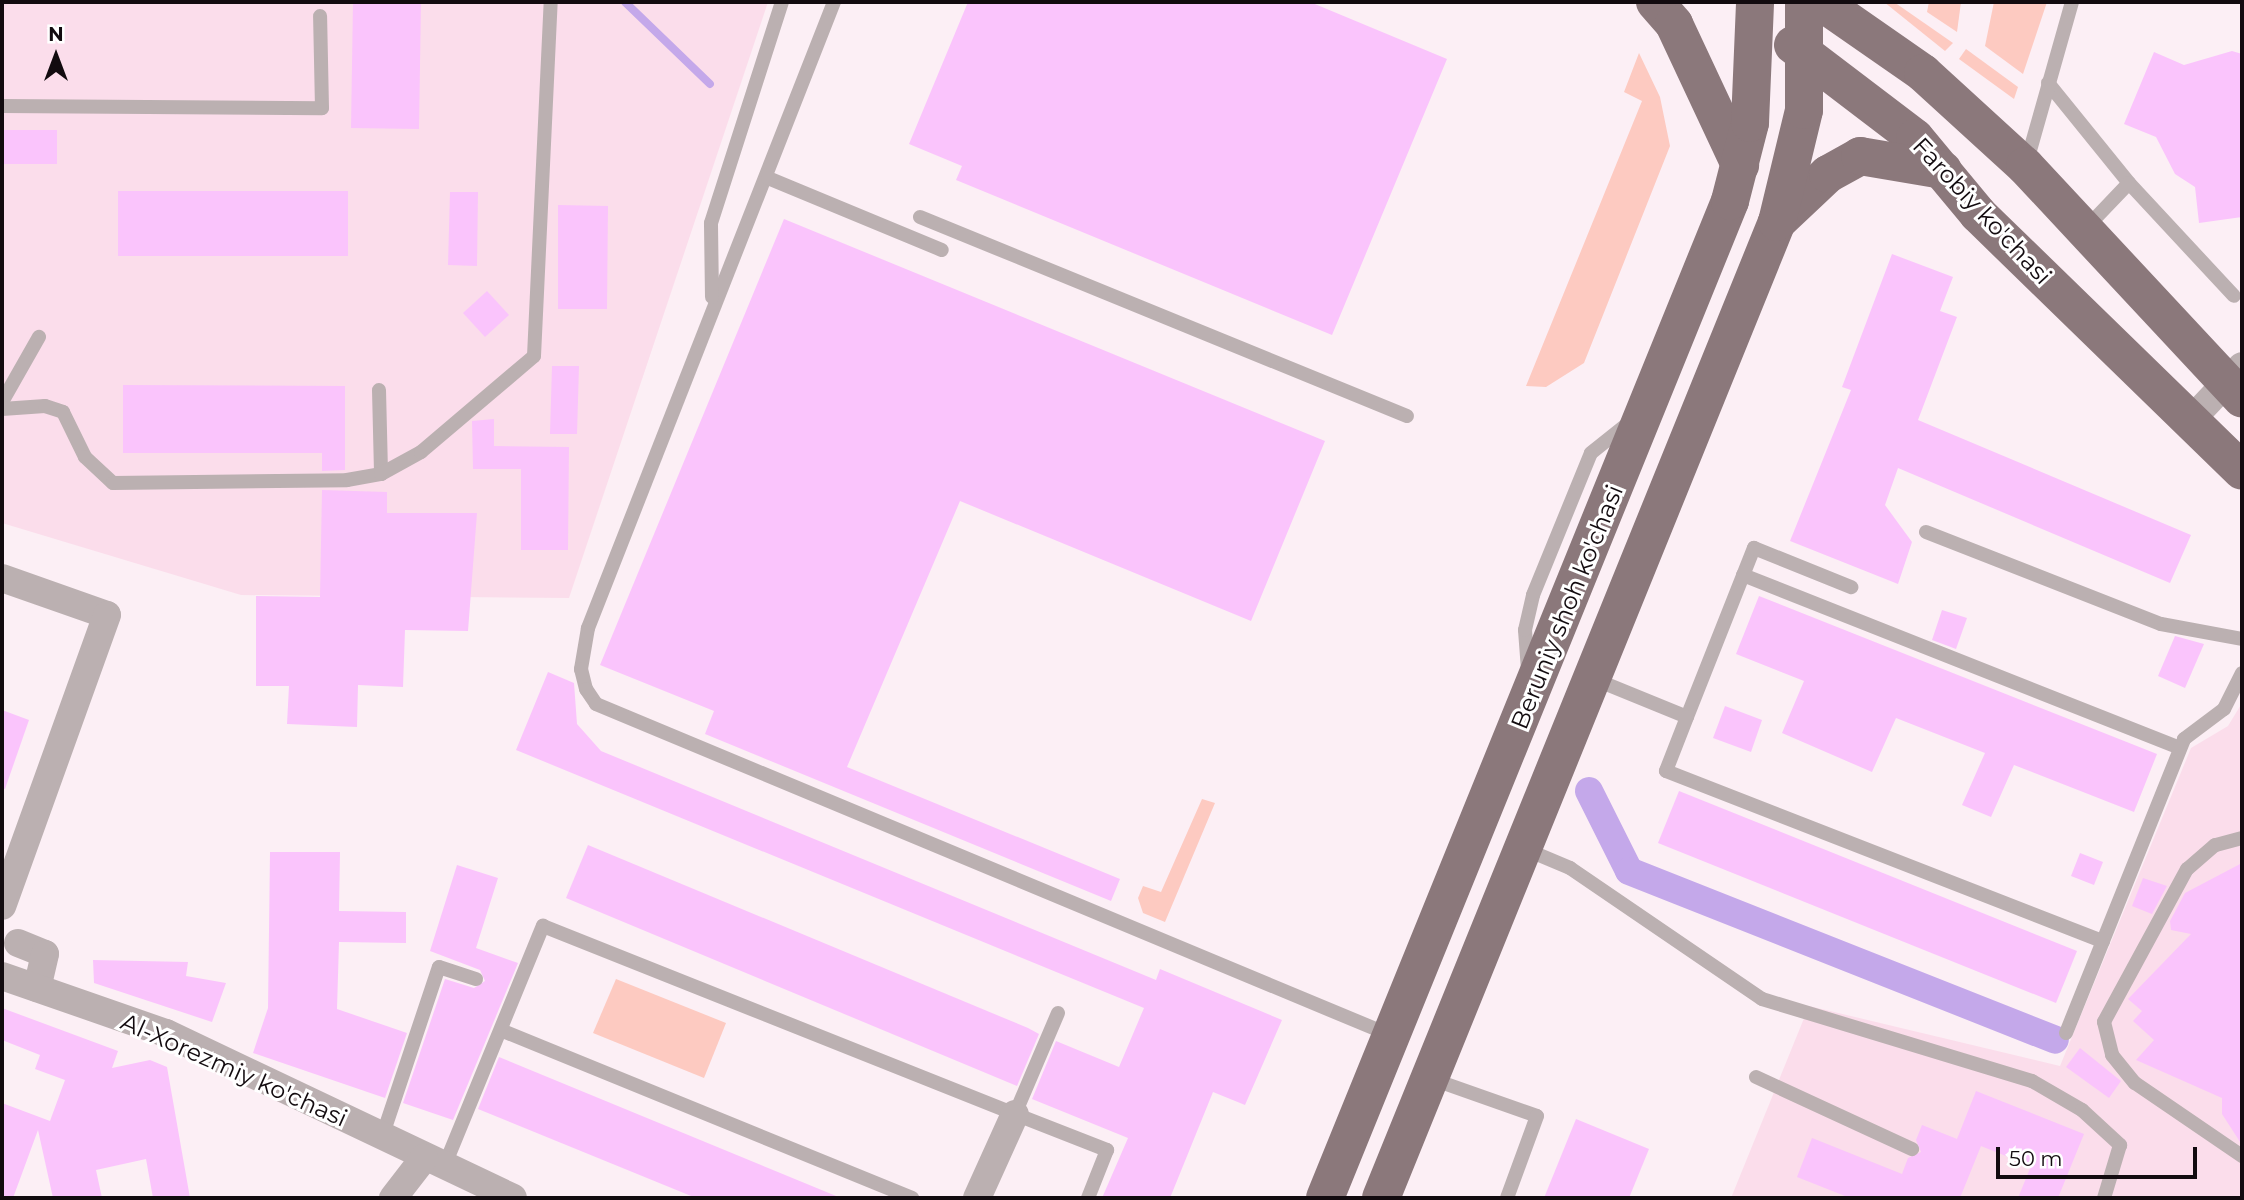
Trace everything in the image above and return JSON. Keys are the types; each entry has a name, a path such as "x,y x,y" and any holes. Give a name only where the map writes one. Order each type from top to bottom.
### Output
{"main road":[{"path":"1655,2 1674,24 1740,166"},
{"name":"Beruniy shoh ko'chasi","path":"1381,1198 1594,679 1777,222 1804,110 1804,2"},
{"path":"1821,2 1923,73 2025,166 2084,230 2237,383"},
{"name":"Beruniy shoh ko'chasi","path":"1325,1198 1531,701 1740,166 1754,93 1756,5"},
{"name":"Farobiy ko'chasi","path":"1756,5 1806,55 1915,138 1978,214 2242,471"},
{"path":"1777,222 1828,174 1860,156 1943,170"}],"street":[{"path":"2190,420 2237,383"},
{"path":"2,579 107,615 2,906"},
{"path":"18,943 45,954 37,988"},
{"name":"Al-Xorezmiy ko'chasi","path":"2,976 166,1033 513,1198"},
{"path":"977,1198 1015,1114"},
{"path":"393,1198 434,1162"}],"lane":[{"path":"2,409 45,406 63,412 85,457 113,483 303,483 381,474 421,452 534,356 551,2"},
{"path":"712,301 711,223 782,2"},
{"path":"834,2 768,178 712,301 588,628 581,669 596,704 1391,1035"},
{"path":"2025,166 2072,2"},
{"path":"2,106 322,108 320,16"},
{"path":"2048,83 2129,183 2234,296"},
{"path":"768,178 942,250"},
{"path":"2084,230 2129,183"},
{"path":"920,217 1407,416"},
{"path":"2,402 40,337"},
{"path":"379,390 381,474"},
{"path":"1926,532 2161,624 2242,639"},
{"path":"1851,587 1754,548 1666,771 2103,941"},
{"path":"1743,575 2180,748"},
{"path":"2066,1033 2180,748 2224,709 2242,673"},
{"path":"1594,679 1687,717"},
{"path":"2242,838 2215,845 2187,869 2104,1022 2112,1055 2135,1083 2242,1156"},
{"path":"1524,849 1570,868 1762,999 2032,1081 2082,1110 2120,1145 2104,1198"},
{"path":"434,1162 503,1031 543,926 1107,1150 1088,1198"},
{"path":"382,1137 439,967 476,979"},
{"path":"1015,1114 1058,1013"},
{"path":"503,1031 912,1198"},
{"path":"1756,1077 1912,1149"},
{"path":"1430,1078 1536,1116 1507,1198"}],"shaded area":[{"path":"2,2 768,2 569,598 241,595 2,523"},
{"path":"1884,2 1894,2 1953,43 1945,51"},
{"path":"1929,2 1961,2 1957,32 1927,12"},
{"path":"1994,2 2047,2 2023,74 1985,46"},
{"path":"1966,49 2018,87 2014,99 1959,59"},
{"path":"1639,53 1660,97 1670,146 1584,363 1546,387 1526,386 1642,101 1624,92"},
{"path":"2242,703 2242,1198 1731,1198 1809,1006 2060,1066 2191,748 2228,726"},
{"path":"1202,799 1215,803 1165,922 1143,913 1138,898 1143,886 1161,892"},
{"path":"616,979 726,1023 704,1078 593,1033"}],"building":[{"path":"353,2 421,2 419,129 351,128"},
{"path":"968,2 1310,2 1447,59 1332,335 956,180 962,166 909,144"},
{"path":"2232,51 2242,54 2242,217 2199,223 2195,187 2175,174 2156,137 2124,124 2154,52 2184,65"},
{"path":"2,130 57,130 57,164 2,164"},
{"path":"118,191 348,191 348,256 118,256"},
{"path":"450,192 478,192 477,266 448,265"},
{"path":"558,205 608,206 607,309 558,309"},
{"path":"784,219 1325,441 1251,621 960,501 847,767 1120,879 1111,901 705,734 714,711 600,665"},
{"path":"1892,254 1953,277 1940,311 1957,317 1918,420 2191,535 2170,583 1898,468 1885,505 1912,542 1898,584 1790,541 1851,390 1842,387"},
{"path":"487,291 509,315 485,337 463,313"},
{"path":"552,366 579,366 577,434 550,434"},
{"path":"123,385 345,386 345,470 322,471 322,453 123,453"},
{"path":"494,419 494,446 569,447 568,550 521,550 521,469 473,469 472,421"},
{"path":"322,490 387,492 387,513 477,513 468,631 405,630 403,687 358,685 357,727 287,724 289,686 256,686 256,596 320,597"},
{"path":"1759,596 2157,754 2134,812 2014,765 1991,817 1962,805 1985,753 1896,718 1872,772 1782,733 1804,681 1736,654"},
{"path":"1942,610 1967,618 1956,649 1932,640"},
{"path":"2175,636 2204,644 2185,688 2158,676"},
{"path":"548,672 574,683 577,724 601,751 1156,980 1160,969 1282,1020 1245,1105 1213,1092 1170,1198 1102,1198 1128,1138 1032,1099 1056,1041 1119,1067 1144,1008 516,750"},
{"path":"1725,706 1762,720 1751,752 1713,738"},
{"path":"2,710 29,720 5,789 2,788"},
{"path":"1679,791 2077,951 2056,1003 1658,843"},
{"path":"588,845 1039,1034 1017,1086 566,898"},
{"path":"270,852 340,852 339,911 406,912 406,943 339,942 337,1009 407,1033 385,1098 253,1053 268,1008"},
{"path":"2080,853 2103,862 2094,885 2071,876"},
{"path":"2242,863 2242,1145 2222,1114 2222,1098 2136,1060 2154,1040 2133,1021 2142,1011 2128,999 2191,934 2171,930 2170,921 2185,893"},
{"path":"457,865 498,878 476,948 518,963 453,1120 403,1103 445,979 474,988 485,981 480,970 430,951"},
{"path":"2143,878 2167,886 2152,914 2132,906"},
{"path":"93,960 188,962 186,976 226,983 212,1022 94,983"},
{"path":"2,1008 118,1051 112,1068 150,1060 167,1067 190,1198 153,1198 146,1159 96,1170 102,1198 53,1198 38,1130 13,1198 2,1198 2,1103 50,1121 65,1080 35,1069 40,1055 2,1040"},
{"path":"2080,1048 2121,1081 2109,1098 2066,1067"},
{"path":"499,1057 841,1198 696,1198 478,1109"},
{"path":"1976,1091 2084,1134 2058,1198 2018,1198 2031,1166 1981,1146 1960,1198 1850,1198 1797,1177 1812,1138 1902,1174 1908,1158 1921,1152 1916,1140 1922,1125 1957,1139"},
{"path":"1576,1119 1649,1149 1629,1198 1544,1198"}],"waterway":[{"path":"625,2 710,84"},
{"path":"1589,791 1629,871 2055,1040"}]}
